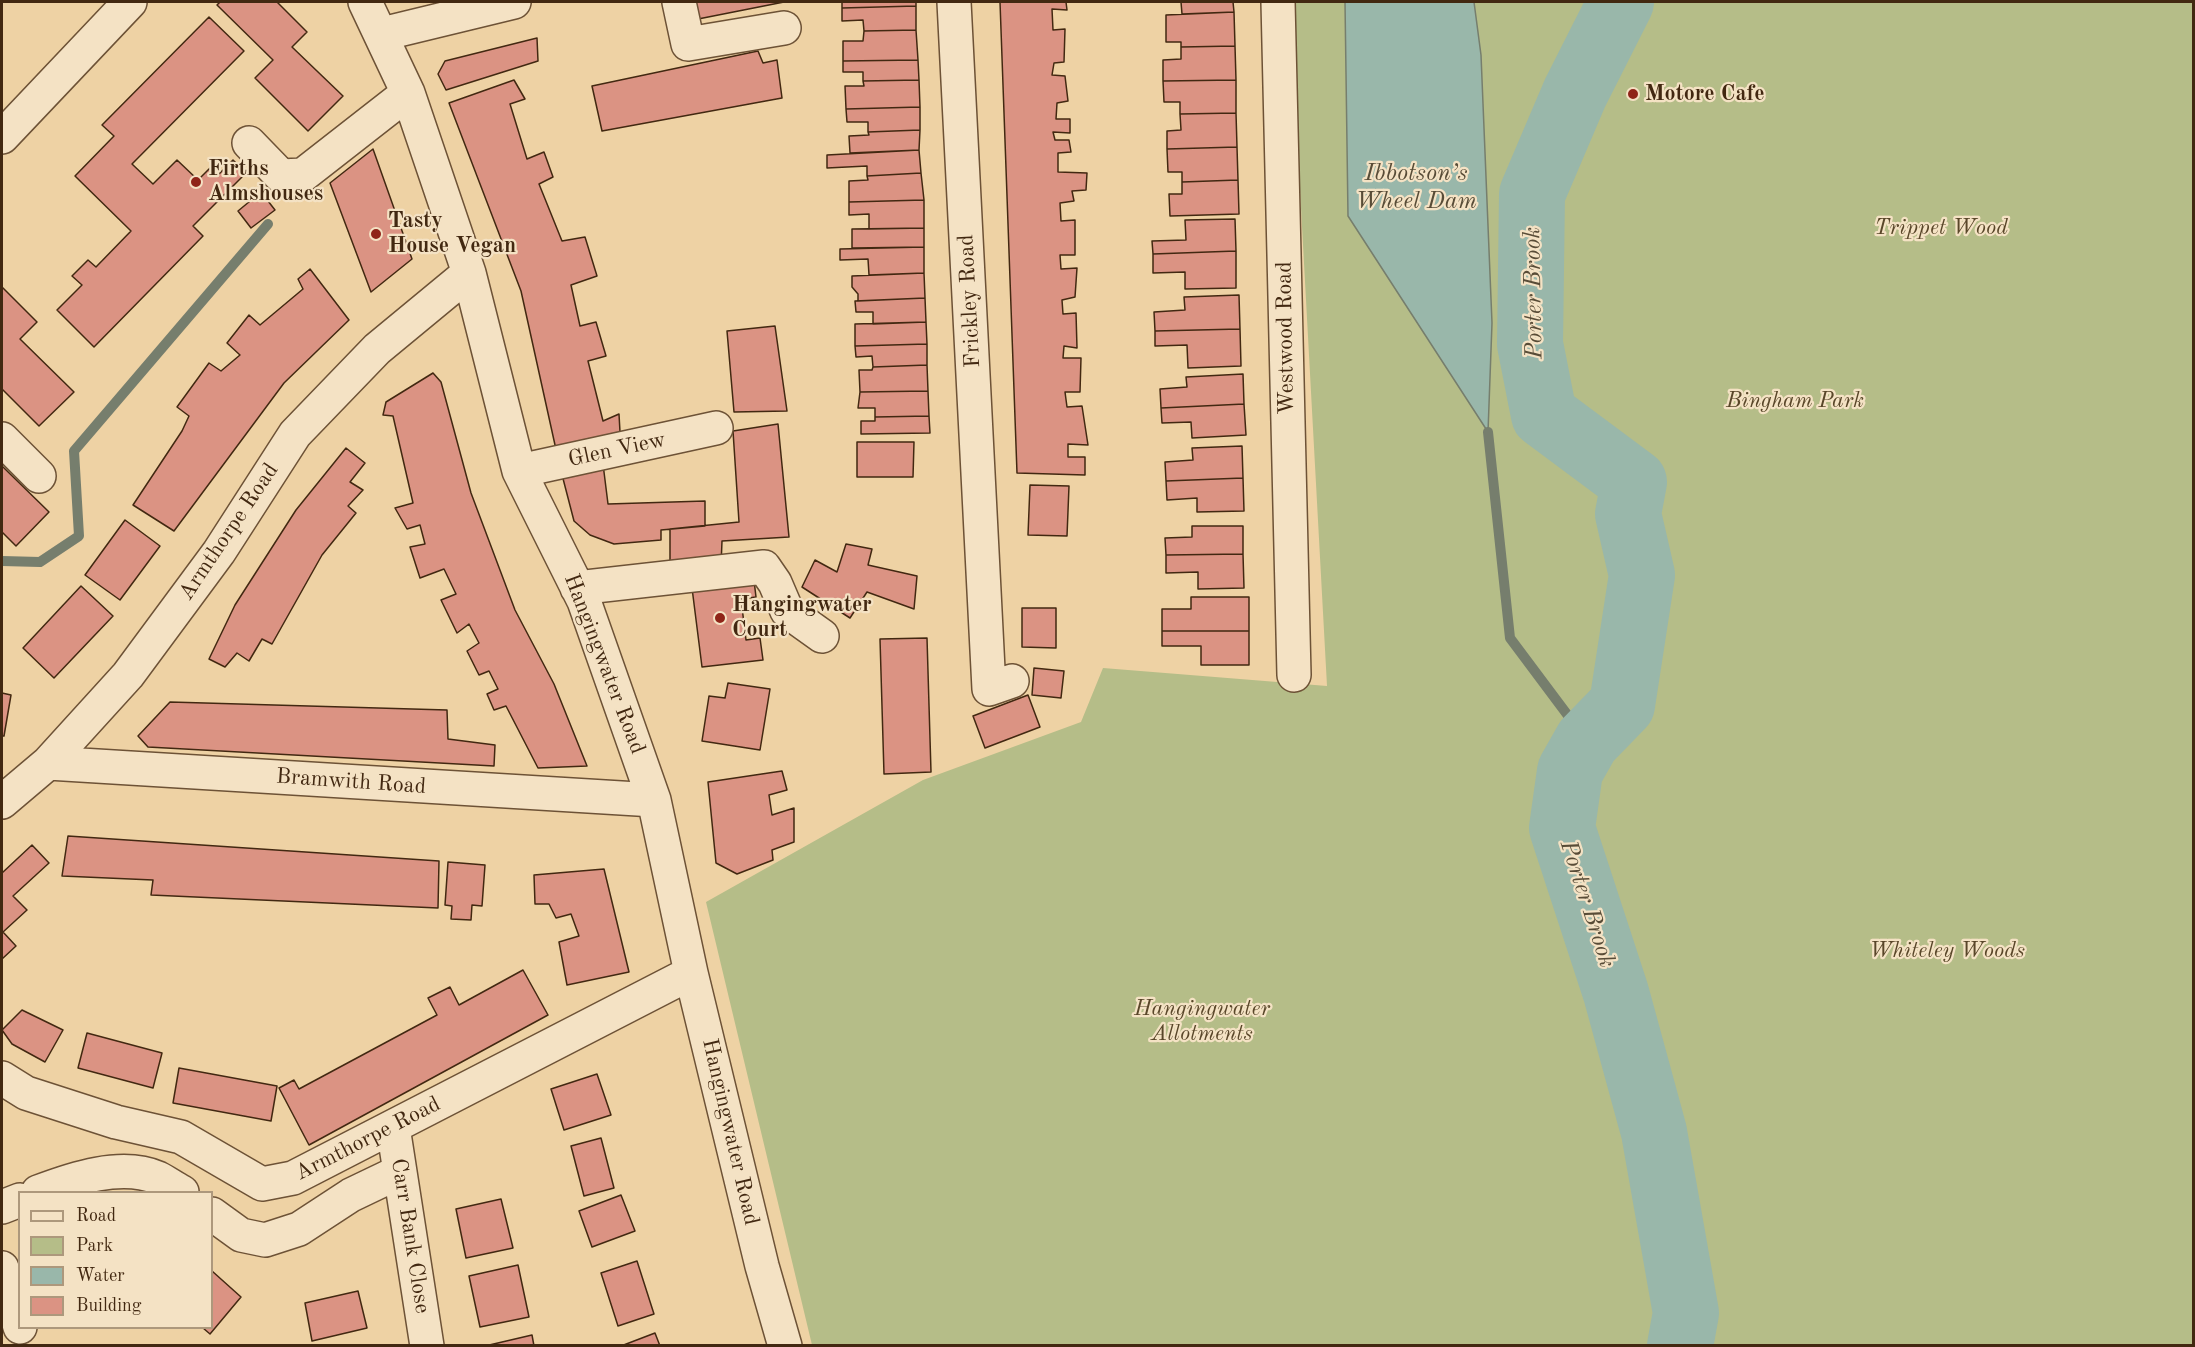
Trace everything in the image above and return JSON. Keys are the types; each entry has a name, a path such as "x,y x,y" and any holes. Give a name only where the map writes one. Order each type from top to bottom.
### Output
{"street":[{"path":"2,137 130,2"},
{"name":"Hangingwater Road","path":"365,2 408,93 469,273 519,471 577,588 627,719 654,800 692,973 762,1266 784,1346"},
{"path":"382,34 514,2"},
{"path":"679,2 688,44 784,28"},
{"name":"Frickley Road","path":"954,2 988,689 1012,681"},
{"name":"Westwood Road","path":"1278,2 1294,675"},
{"path":"249,143 281,176 303,175 408,93"},
{"name":"Armthorpe Road","path":"2,802 48,763 128,675 219,552 295,434 377,349 469,273"},
{"name":"Glen View","path":"519,471 716,428"},
{"path":"2,439 39,476"},
{"path":"577,588 764,567 775,583 788,611 822,636"},
{"name":"Bramwith Road","path":"48,763 654,800"},
{"name":"Armthorpe Road","path":"2,1078 26,1094 116,1122 181,1137 262,1184 293,1178 692,973"},
{"name":"Carr Bank Close","path":"393,1127 427,1346"},
{"path":"41,1191 94,1175 125,1172 156,1177 180,1191"},
{"path":"213,1215 241,1235 265,1240 299,1229 351,1195 399,1172"},
{"path":"2,1207 18,1201"},
{"path":"2,1268 18,1320"},
{"path":"21,1329 25,1346"}],"green space":[{"name":"Bingham Park","path":"1295,2 2193,2 2193,1345 812,1345 706,902 923,780 1081,722 1103,668 1327,686 1293,61"}],"water":[{"name":"Ibbotson’s Wheel Dam","path":"1345,2 1474,2 1481,55 1492,323 1488,432 1348,216"}],"building":[{"path":"220,2 277,2 307,32 292,47 343,96 308,131 255,78 273,60 217,5"},
{"path":"683,2 784,2 688,21"},
{"path":"842,2 916,2 916,6 842,8"},
{"path":"1000,2 1066,2 1067,10 1052,9 1053,30 1065,29 1064,62 1054,63 1052,75 1065,76 1068,101 1057,103 1056,119 1070,119 1070,133 1053,132 1055,140 1069,140 1071,152 1058,153 1058,172 1087,173 1086,190 1072,191 1074,201 1060,203 1061,221 1075,220 1075,255 1060,255 1061,269 1077,268 1075,297 1062,300 1063,314 1076,313 1077,348 1064,346 1063,358 1081,358 1080,392 1065,392 1067,407 1082,406 1088,445 1068,444 1068,457 1085,457 1085,475 1017,473"},
{"path":"1181,2 1233,2 1234,12 1182,14"},
{"path":"916,6 916,30 864,31 863,20 842,21 842,8"},
{"path":"1234,12 1235,46 1181,47 1181,42 1166,42 1166,15"},
{"name":"Firths Almshouses","path":"209,17 244,51 132,164 153,184 177,160 198,180 210,168 217,176 233,160 246,173 193,226 203,236 94,347 57,310 82,285 72,276 88,260 96,267 131,231 75,176 114,136 102,125"},
{"path":"916,30 918,60 843,61 843,41 863,41 864,31"},
{"path":"537,38 538,61 446,90 438,74 445,61"},
{"path":"1235,46 1236,80 1163,81 1163,60 1181,59 1181,47"},
{"path":"758,51 763,63 777,60 782,98 602,131 592,86"},
{"path":"918,60 919,80 863,81 863,72 843,72 843,61"},
{"path":"514,80 525,99 510,104 527,159 544,152 553,177 539,184 562,241 585,237 597,276 571,285 580,326 596,322 606,356 588,361 603,421 619,414 620,432 602,442 557,454 521,291 449,103"},
{"path":"919,80 920,107 846,109 845,86 864,86 863,81"},
{"path":"1236,80 1236,113 1180,114 1180,102 1164,102 1163,81"},
{"path":"920,107 920,130 868,132 868,122 847,122 846,109"},
{"path":"1236,113 1237,147 1167,149 1167,131 1181,130 1180,114"},
{"path":"920,130 919,150 850,153 849,136 869,135 868,132"},
{"path":"1237,147 1238,180 1182,182 1182,172 1168,172 1167,149"},
{"path":"373,149 412,259 371,292 330,183"},
{"path":"919,150 921,173 867,176 867,166 827,168 827,155"},
{"path":"921,173 924,200 849,202 849,181 868,180 867,176"},
{"path":"1238,180 1239,214 1170,216 1169,194 1182,194 1182,182"},
{"path":"261,192 275,210 251,228 238,211"},
{"path":"924,200 924,228 869,229 869,214 849,215 849,202"},
{"path":"1235,219 1236,251 1153,254 1152,241 1186,240 1185,220"},
{"path":"924,228 924,247 852,248 852,229"},
{"path":"924,247 924,273 869,275 868,259 840,260 840,249"},
{"path":"1236,251 1236,288 1185,289 1185,272 1153,273 1153,254"},
{"path":"310,269 349,320 284,383 174,531 133,505 182,431 189,416 177,407 209,363 221,371 240,355 227,343 249,315 260,325 303,289 298,279"},
{"path":"924,273 925,298 858,301 858,294 852,287 852,276"},
{"path":"2,287 37,322 20,339 74,392 39,426 2,389"},
{"path":"1239,295 1240,329 1155,331 1154,312 1185,310 1184,297"},
{"path":"925,298 926,322 873,324 873,312 856,312 855,301"},
{"path":"926,322 927,344 855,346 855,324"},
{"path":"775,326 787,411 734,412 727,331"},
{"path":"1240,329 1241,366 1188,368 1187,345 1155,346 1155,331"},
{"path":"927,344 927,365 873,367 872,356 856,357 855,346"},
{"path":"927,365 928,391 860,392 859,370 872,370 873,367"},
{"path":"433,373 441,382 471,493 515,610 554,684 587,766 538,768 506,706 494,710 487,694 498,689 489,671 479,675 467,651 479,643 469,624 457,633 441,600 456,594 444,569 420,578 410,547 425,544 420,525 407,529 395,508 413,503 393,416 383,415 386,402"},
{"path":"1243,374 1244,404 1161,408 1160,389 1187,387 1186,377"},
{"path":"928,391 929,416 875,417 875,408 858,408 860,392"},
{"path":"1244,404 1246,435 1192,438 1191,422 1162,423 1161,408"},
{"path":"929,416 930,433 861,434 861,421 875,421 875,417"},
{"path":"778,424 789,537 722,541 721,566 670,574 670,529 739,522 733,431"},
{"path":"857,442 914,442 913,477 857,477"},
{"path":"1242,446 1243,478 1166,481 1165,462 1193,460 1192,448"},
{"path":"346,448 365,463 350,482 363,490 348,506 356,513 322,555 272,644 262,639 249,661 237,653 225,667 209,659 235,605 296,510"},
{"path":"602,456 608,504 705,501 705,526 661,530 661,540 614,544 590,535 574,521 560,467"},
{"path":"2,466 49,512 16,546 2,532"},
{"path":"1243,478 1244,511 1197,512 1197,498 1167,500 1166,481"},
{"path":"1030,485 1069,486 1067,536 1028,535"},
{"path":"125,520 160,546 120,600 85,575"},
{"path":"1192,526 1243,526 1243,554 1166,555 1165,538 1192,537"},
{"path":"846,544 872,549 868,565 917,576 914,609 867,592 850,618 802,587 815,560 837,572"},
{"path":"1243,554 1244,588 1198,589 1198,572 1166,573 1166,555"},
{"name":"Hangingwater Court","path":"753,572 756,597 741,599 746,640 760,638 763,660 702,667 691,580"},
{"path":"81,586 113,616 54,678 23,648"},
{"path":"1191,597 1249,597 1249,631 1162,631 1162,609 1191,609"},
{"path":"1022,608 1056,608 1056,648 1022,647"},
{"path":"1162,631 1249,631 1249,665 1201,665 1201,646 1162,646"},
{"path":"927,638 931,772 884,774 880,639"},
{"path":"1034,668 1064,671 1061,698 1032,695"},
{"path":"728,683 770,689 760,750 702,741 709,696 725,698"},
{"path":"2,693 11,695 4,736 2,736"},
{"path":"1028,695 1040,727 985,748 973,716"},
{"path":"170,702 447,710 448,739 495,745 494,766 148,747 138,736"},
{"path":"782,771 787,790 769,795 772,815 794,808 794,842 772,850 773,860 737,874 716,863 708,782"},
{"path":"68,836 439,861 438,908 151,895 153,880 62,876"},
{"path":"32,845 49,863 13,896 27,910 3,932 16,946 2,959 2,873"},
{"path":"448,862 485,865 482,906 472,905 471,920 451,919 452,906 445,905"},
{"path":"604,869 629,972 567,985 559,942 579,936 571,914 556,918 549,904 535,904 534,875"},
{"path":"523,970 548,1015 309,1145 279,1088 294,1080 299,1089 437,1015 428,998 450,987 459,1005"},
{"path":"22,1010 63,1030 45,1062 12,1044 2,1030"},
{"path":"87,1033 162,1053 153,1088 78,1068"},
{"path":"179,1068 277,1086 271,1121 173,1103"},
{"path":"597,1074 611,1115 564,1130 551,1089"},
{"path":"601,1138 614,1188 584,1196 571,1146"},
{"path":"621,1195 635,1231 592,1247 579,1211"},
{"path":"501,1199 513,1248 466,1258 456,1209"},
{"path":"637,1261 654,1314 618,1326 601,1273"},
{"path":"518,1265 529,1317 480,1327 469,1276"},
{"path":"213,1272 241,1297 210,1334 204,1329 213,1329"},
{"path":"358,1291 367,1328 312,1341 305,1303"},
{"path":"655,1333 660,1346 621,1346"},
{"path":"532,1335 534,1346 485,1346"}],"waterway":[{"name":"Porter Brook","path":"1621,2 1575,93 1532,194 1530,344 1544,415 1634,482 1628,514 1642,575 1622,705 1587,741 1570,771 1562,828 1616,993 1654,1132 1686,1313 1680,1346"},
{"path":"2,561 40,562 79,536 74,451 268,224"},
{"path":"1488,432 1510,638 1587,741"}],"place":[{"name":"Motore Cafe","path":"1633,94"},
{"name":"Firths Almshouses","path":"196,182"},
{"name":"Tasty House Vegan","path":"376,234"},
{"name":"Hangingwater Court","path":"720,618"}],"park label":[{"name":"Trippet Wood","path":"1941,228"},
{"name":"Whiteley Woods","path":"1947,951"},
{"name":"Hangingwater Allotments","path":"1202,1022"}]}
